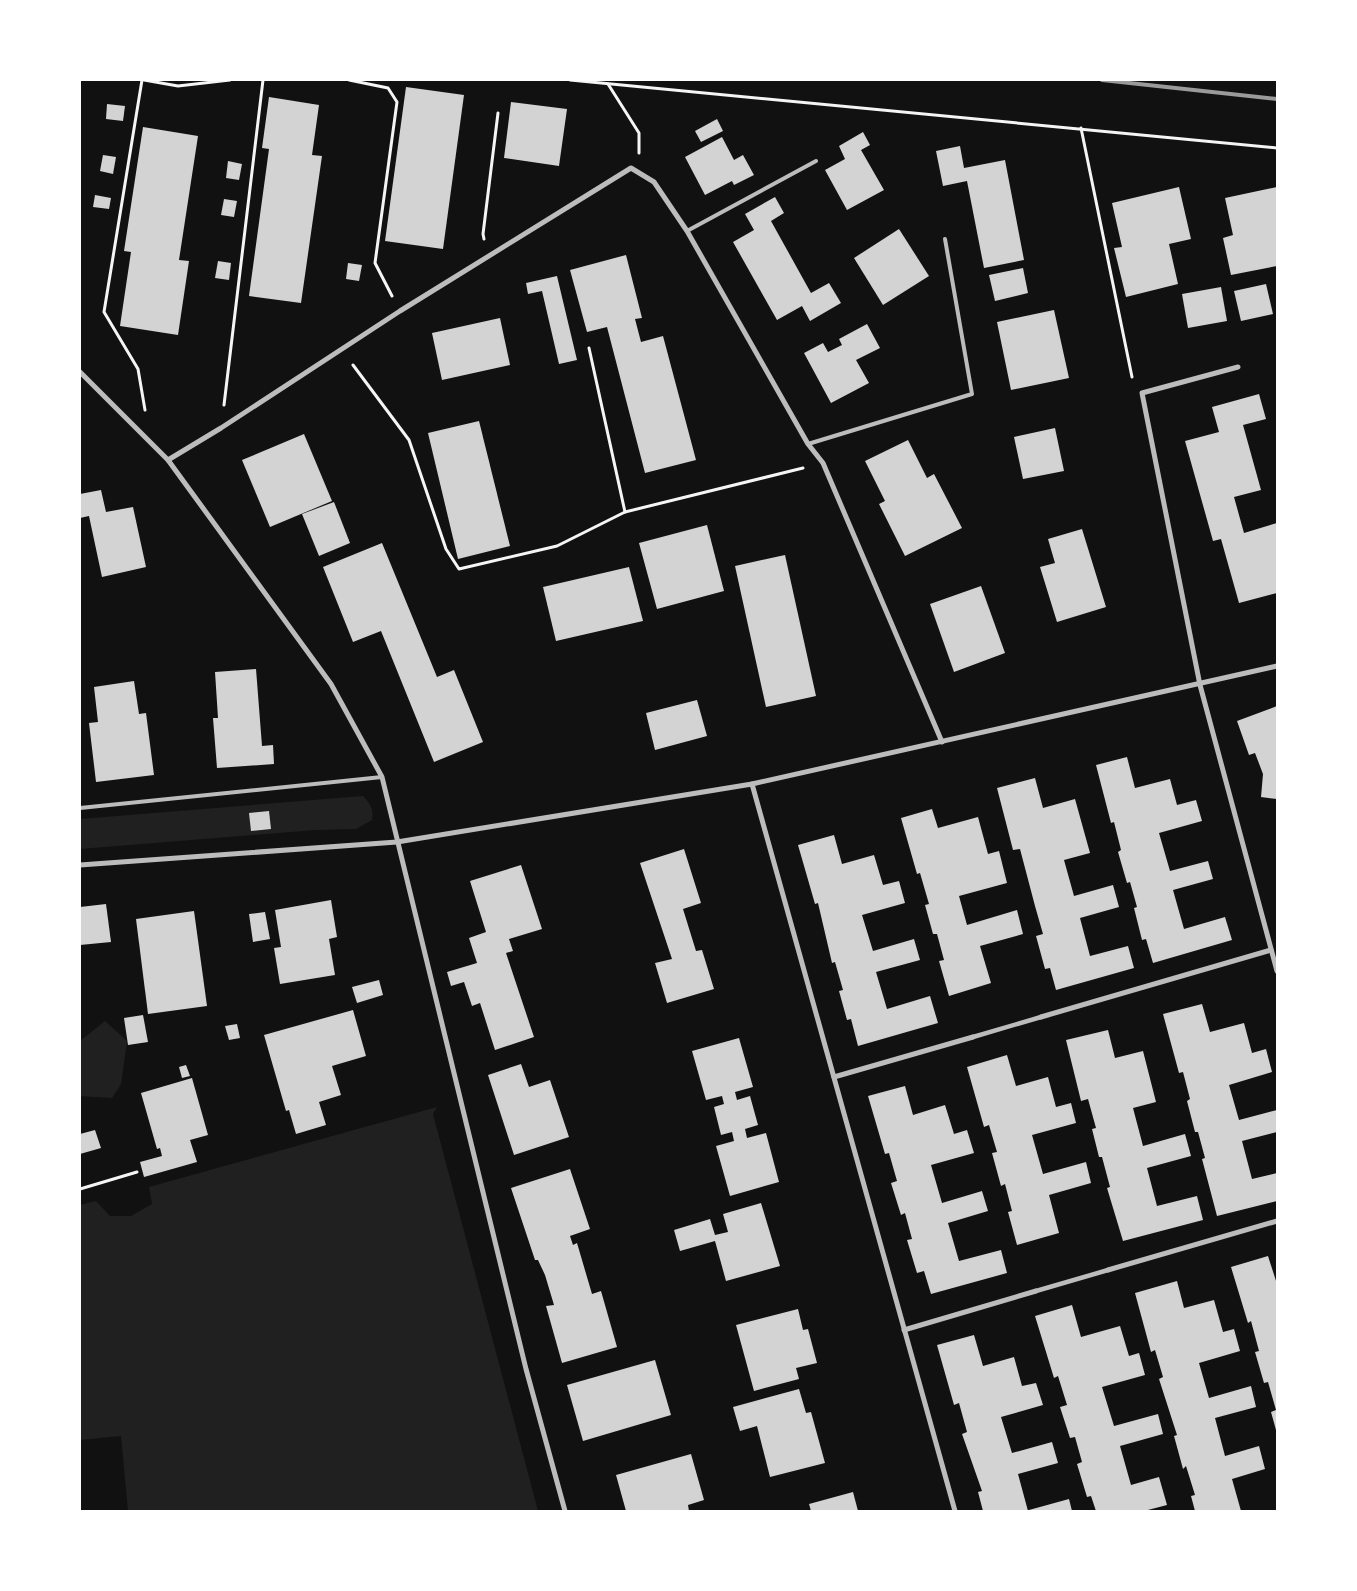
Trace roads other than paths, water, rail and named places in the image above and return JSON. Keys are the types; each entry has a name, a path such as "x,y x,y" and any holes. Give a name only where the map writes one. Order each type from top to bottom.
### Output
{"street":[{"path":"168,460 221,428 400,310 631,168 654,182 687,231 808,444 823,463 942,742"},
{"path":"1238,367 1142,393 1200,685 1277,971"},
{"path":"80,372 168,460 331,684 382,777 526,1369 565,1511"},
{"path":"80,865 397,842 752,784 1200,685 1277,666"},
{"path":"752,784 955,1511"},
{"path":"834,1077 1271,950"},
{"path":"904,1330 1277,1221"}],"lane":[{"path":"687,231 816,160"},
{"path":"808,444 972,394 946,239"},
{"path":"80,808 382,777"}],"railway":[{"path":"1102,80 1277,99"}]}
